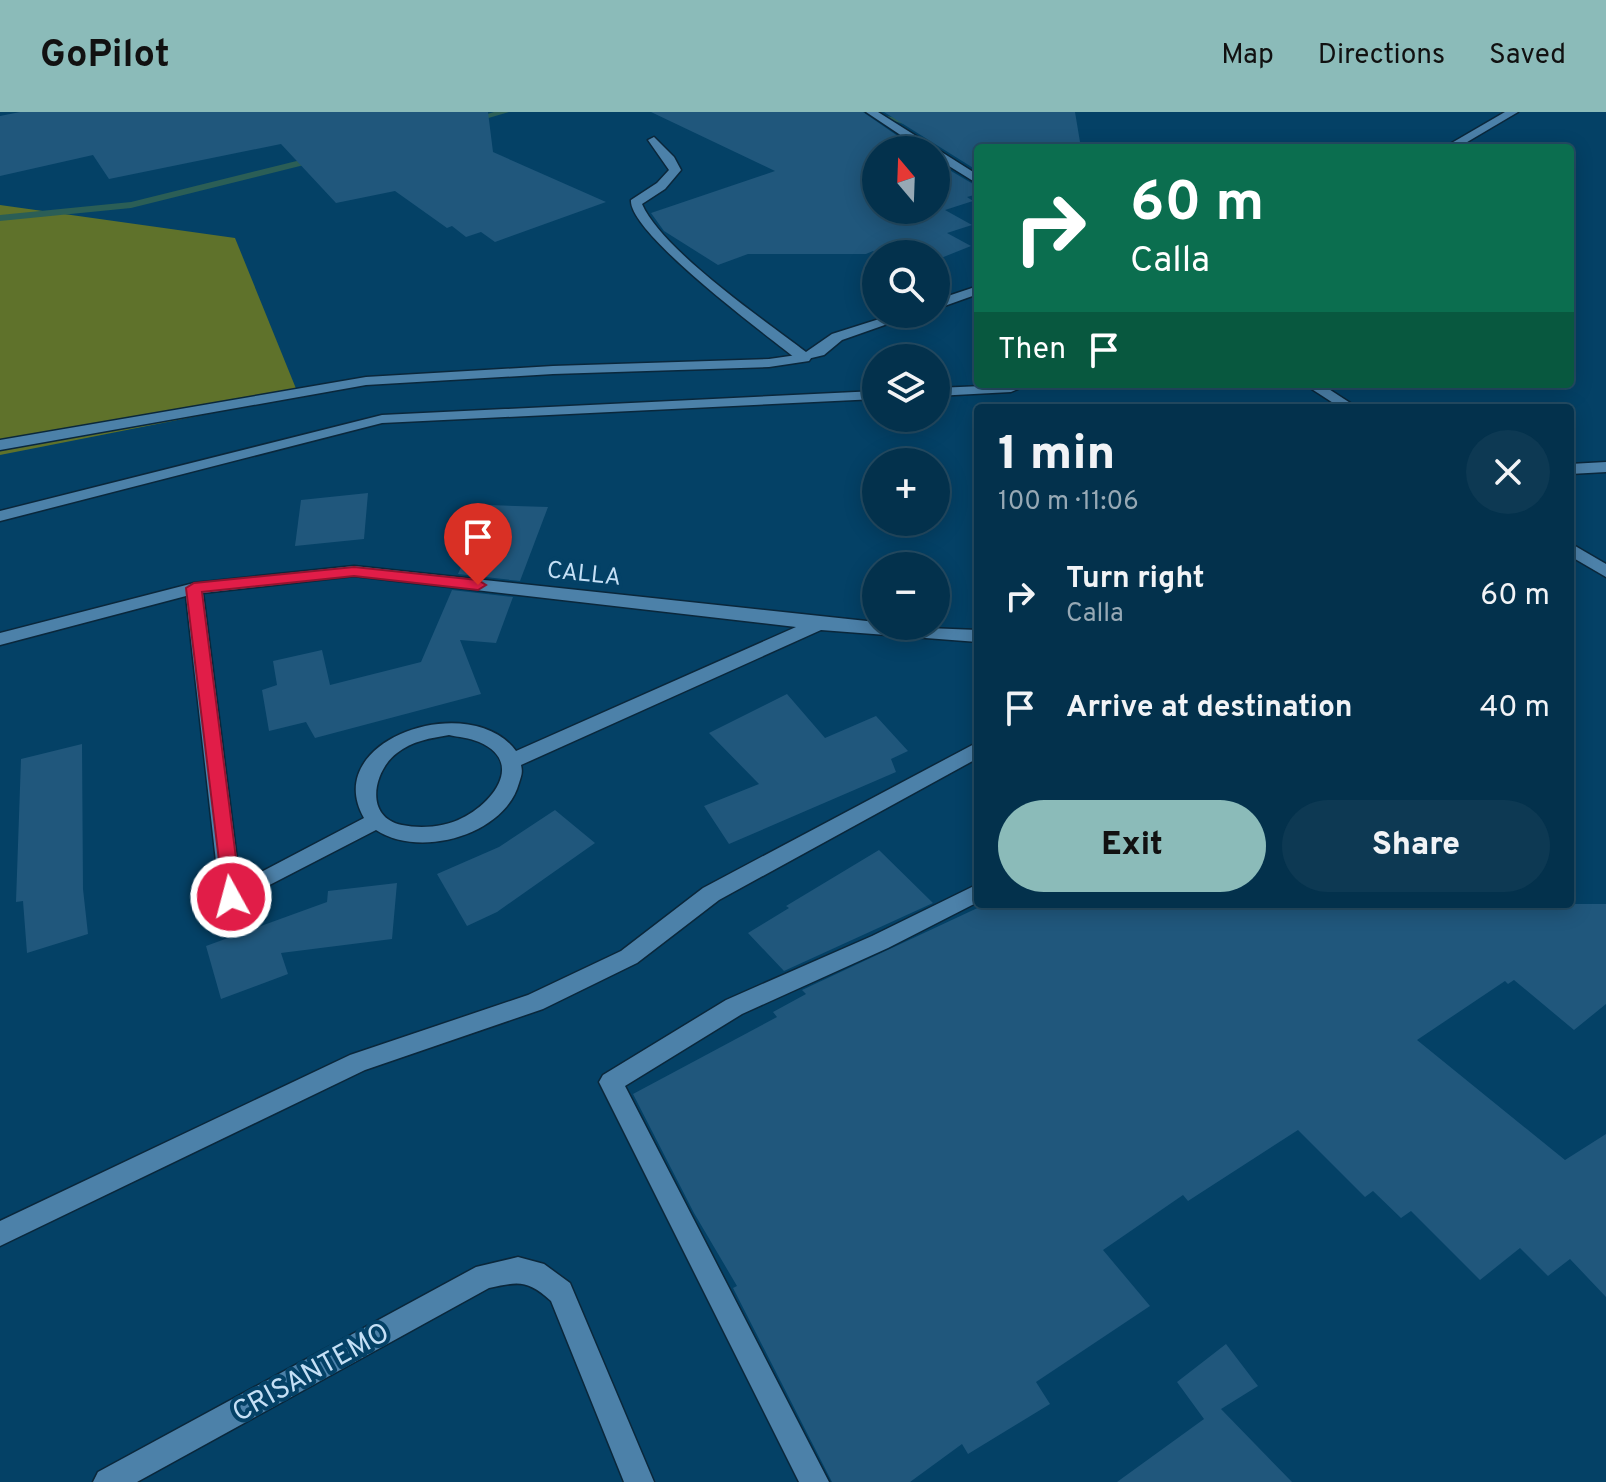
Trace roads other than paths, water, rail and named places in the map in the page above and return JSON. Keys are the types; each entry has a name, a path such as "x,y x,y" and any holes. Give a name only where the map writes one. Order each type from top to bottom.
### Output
{"street":[{"path":"871,112 909,136"},
{"path":"1456,144 1513,112"},
{"path":"654,140 675,170 661,186 635,203 639,217 693,269 804,358"},
{"path":"950,162 974,177"},
{"path":"950,300 974,291"},
{"path":"0,445 366,381 553,370 769,363 804,358 819,352 837,337 865,328"},
{"path":"950,391 1011,388"},
{"path":"1318,388 1344,404"},
{"path":"0,516 382,419 862,396"},
{"path":"1574,469 1606,467"},
{"path":"1574,551 1606,572"},
{"name":"CALLA","path":"0,639 194,588 354,571 819,624 974,636"},
{"path":"194,588 231,897 377,821"},
{"path":"512,761 819,624"},
{"path":"449,728 472,731 492,738 512,761 512,783 503,800 487,816 467,828 418,836 395,831 377,821 366,806 364,788 369,770 382,754 402,740 449,728"},
{"path":"0,1234 358,1062 535,1002 629,957 711,894 974,751"},
{"path":"814,1482 611,1082 734,1007 880,942 974,894"},
{"name":"CRISANTEMO","path":"108,1482 485,1276 516,1268 539,1271 561,1292 639,1482"}],"waterway":[{"path":"468,121 505,112"},
{"path":"868,112 907,122 936,112"},
{"path":"0,218 131,205 317,159"}]}
